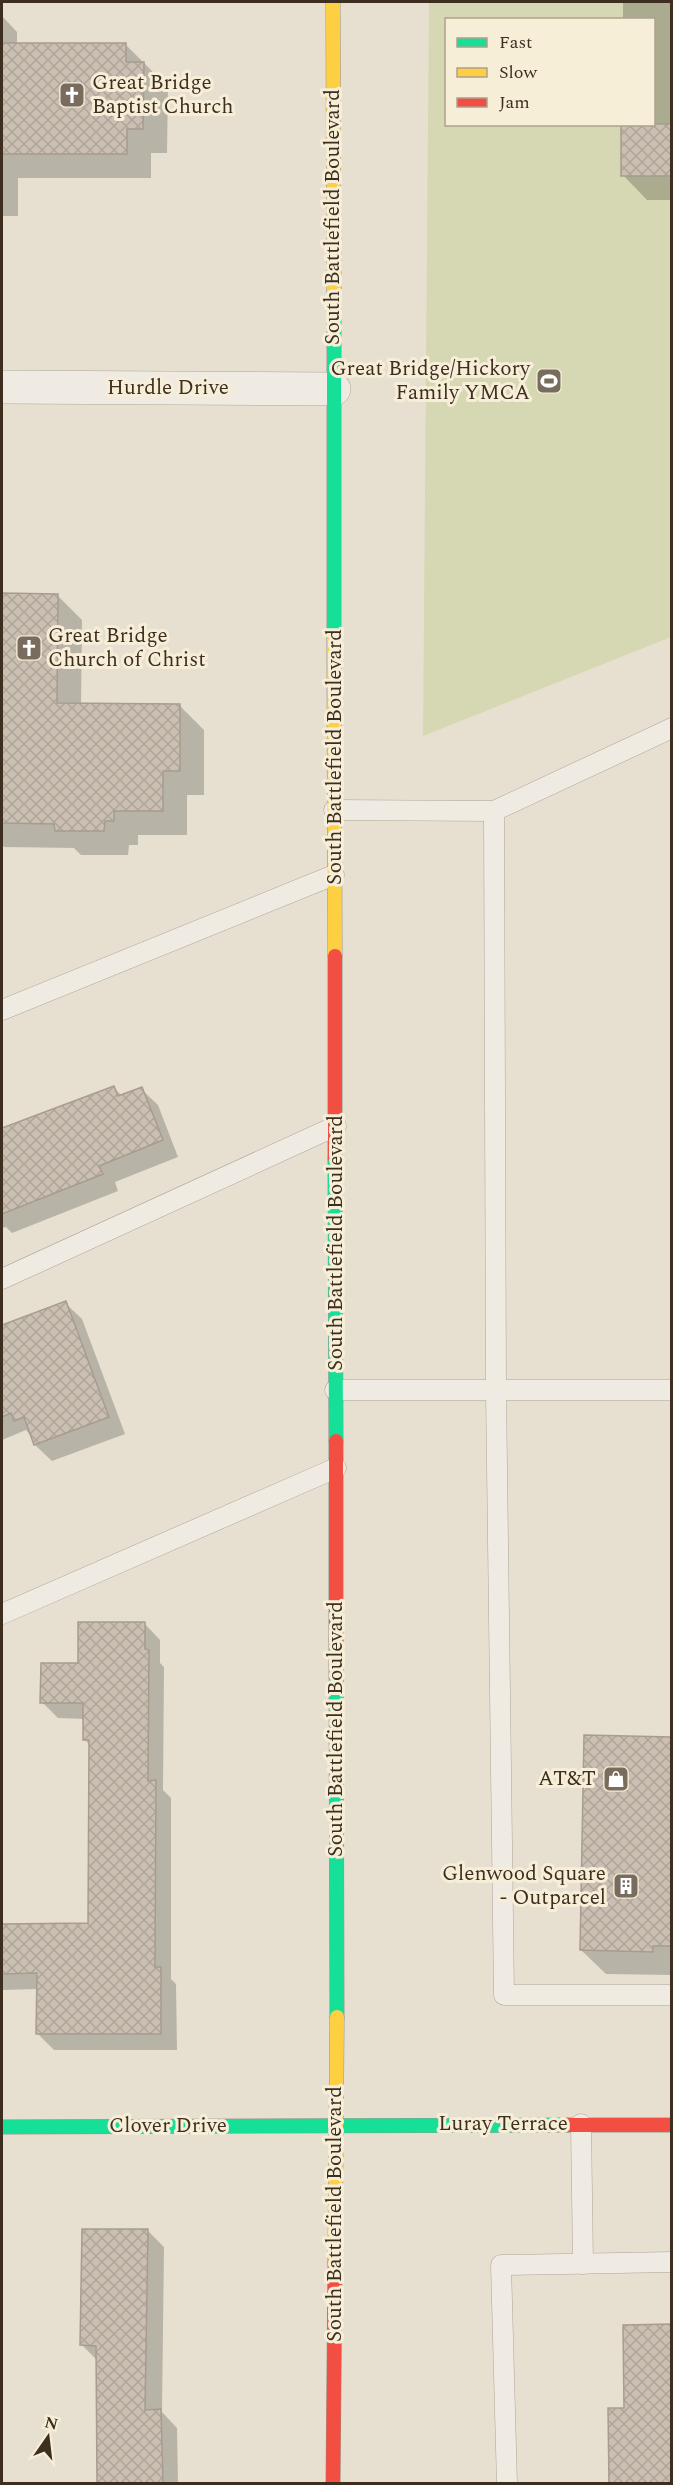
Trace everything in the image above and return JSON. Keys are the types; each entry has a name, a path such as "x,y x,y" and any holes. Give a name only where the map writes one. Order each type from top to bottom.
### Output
{"main road":[{"name":"South Battlefield Boulevard","path":"333,2 336,1126 333,2484"},
{"name":"Luray Terrace","path":"335,2125 672,2125"},
{"name":"Clover Drive","path":"2,2127 335,2125"}],"street":[{"name":"Hurdle Drive","path":"2,387 333,389"}],"lane":[{"path":"334,810 494,811 672,728"},
{"path":"494,811 496,1390 504,1995 672,1995"},
{"path":"2,1010 334,875"},
{"path":"2,1279 336,1126"},
{"path":"336,1390 672,1390"},
{"path":"2,1614 336,1468"},
{"path":"581,2124 583,2264"},
{"path":"507,2484 501,2265 672,2262"}],"green space":[{"name":"Great Bridge/Hickory Family YMCA","path":"429,2 671,2 671,637 423,736"}],"building":[{"name":"Great Bridge Baptist Church","path":"2,43 126,43 126,62 144,62 143,129 127,129 127,154 2,154"},
{"path":"672,124 672,176 621,176 621,126"},
{"name":"Great Bridge Church of Christ","path":"2,593 58,594 57,703 180,704 180,771 163,771 163,811 114,811 114,821 105,821 104,831 55,831 54,824 2,823"},
{"path":"114,1086 118,1096 142,1087 163,1140 99,1166 103,1174 2,1214 2,1128"},
{"path":"66,1301 109,1417 34,1445 24,1417 14,1421 11,1413 2,1417 2,1325"},
{"path":"78,1622 145,1622 145,1649 149,1650 148,1781 156,1780 155,1967 161,1967 161,2034 36,2034 37,1973 2,1974 2,1924 88,1923 89,1740 83,1740 83,1703 40,1703 41,1663 78,1663"},
{"name":"Glenwood Square - Outparcel","path":"584,1735 672,1737 672,1946 653,1946 653,1952 580,1950"},
{"path":"82,2229 148,2229 145,2410 161,2409 163,2484 97,2484 96,2346 80,2345"},
{"path":"672,2324 672,2484 609,2484 608,2408 624,2408 623,2325"}],"traffic: fast":[{"path":"334,305 334,636"},
{"path":"335,1158 336,1441"},
{"path":"336,1640 337,2017"},
{"path":"2,2127 567,2125"}],"traffic: slow":[{"path":"333,2 334,305"},
{"path":"334,636 335,956"},
{"path":"335,2262 337,2017"}],"traffic: jam":[{"path":"335,956 335,1158"},
{"path":"336,1441 336,1640"},
{"path":"567,2125 672,2125"},
{"path":"333,2484 335,2262"}],"place":[{"name":"Great Bridge Baptist Church","path":"72,95"},
{"name":"Great Bridge/Hickory Family YMCA","path":"549,381"},
{"name":"Great Bridge Church of Christ","path":"29,648"},
{"name":"AT&T","path":"616,1779"},
{"name":"Glenwood Square - Outparcel","path":"626,1886"}]}
